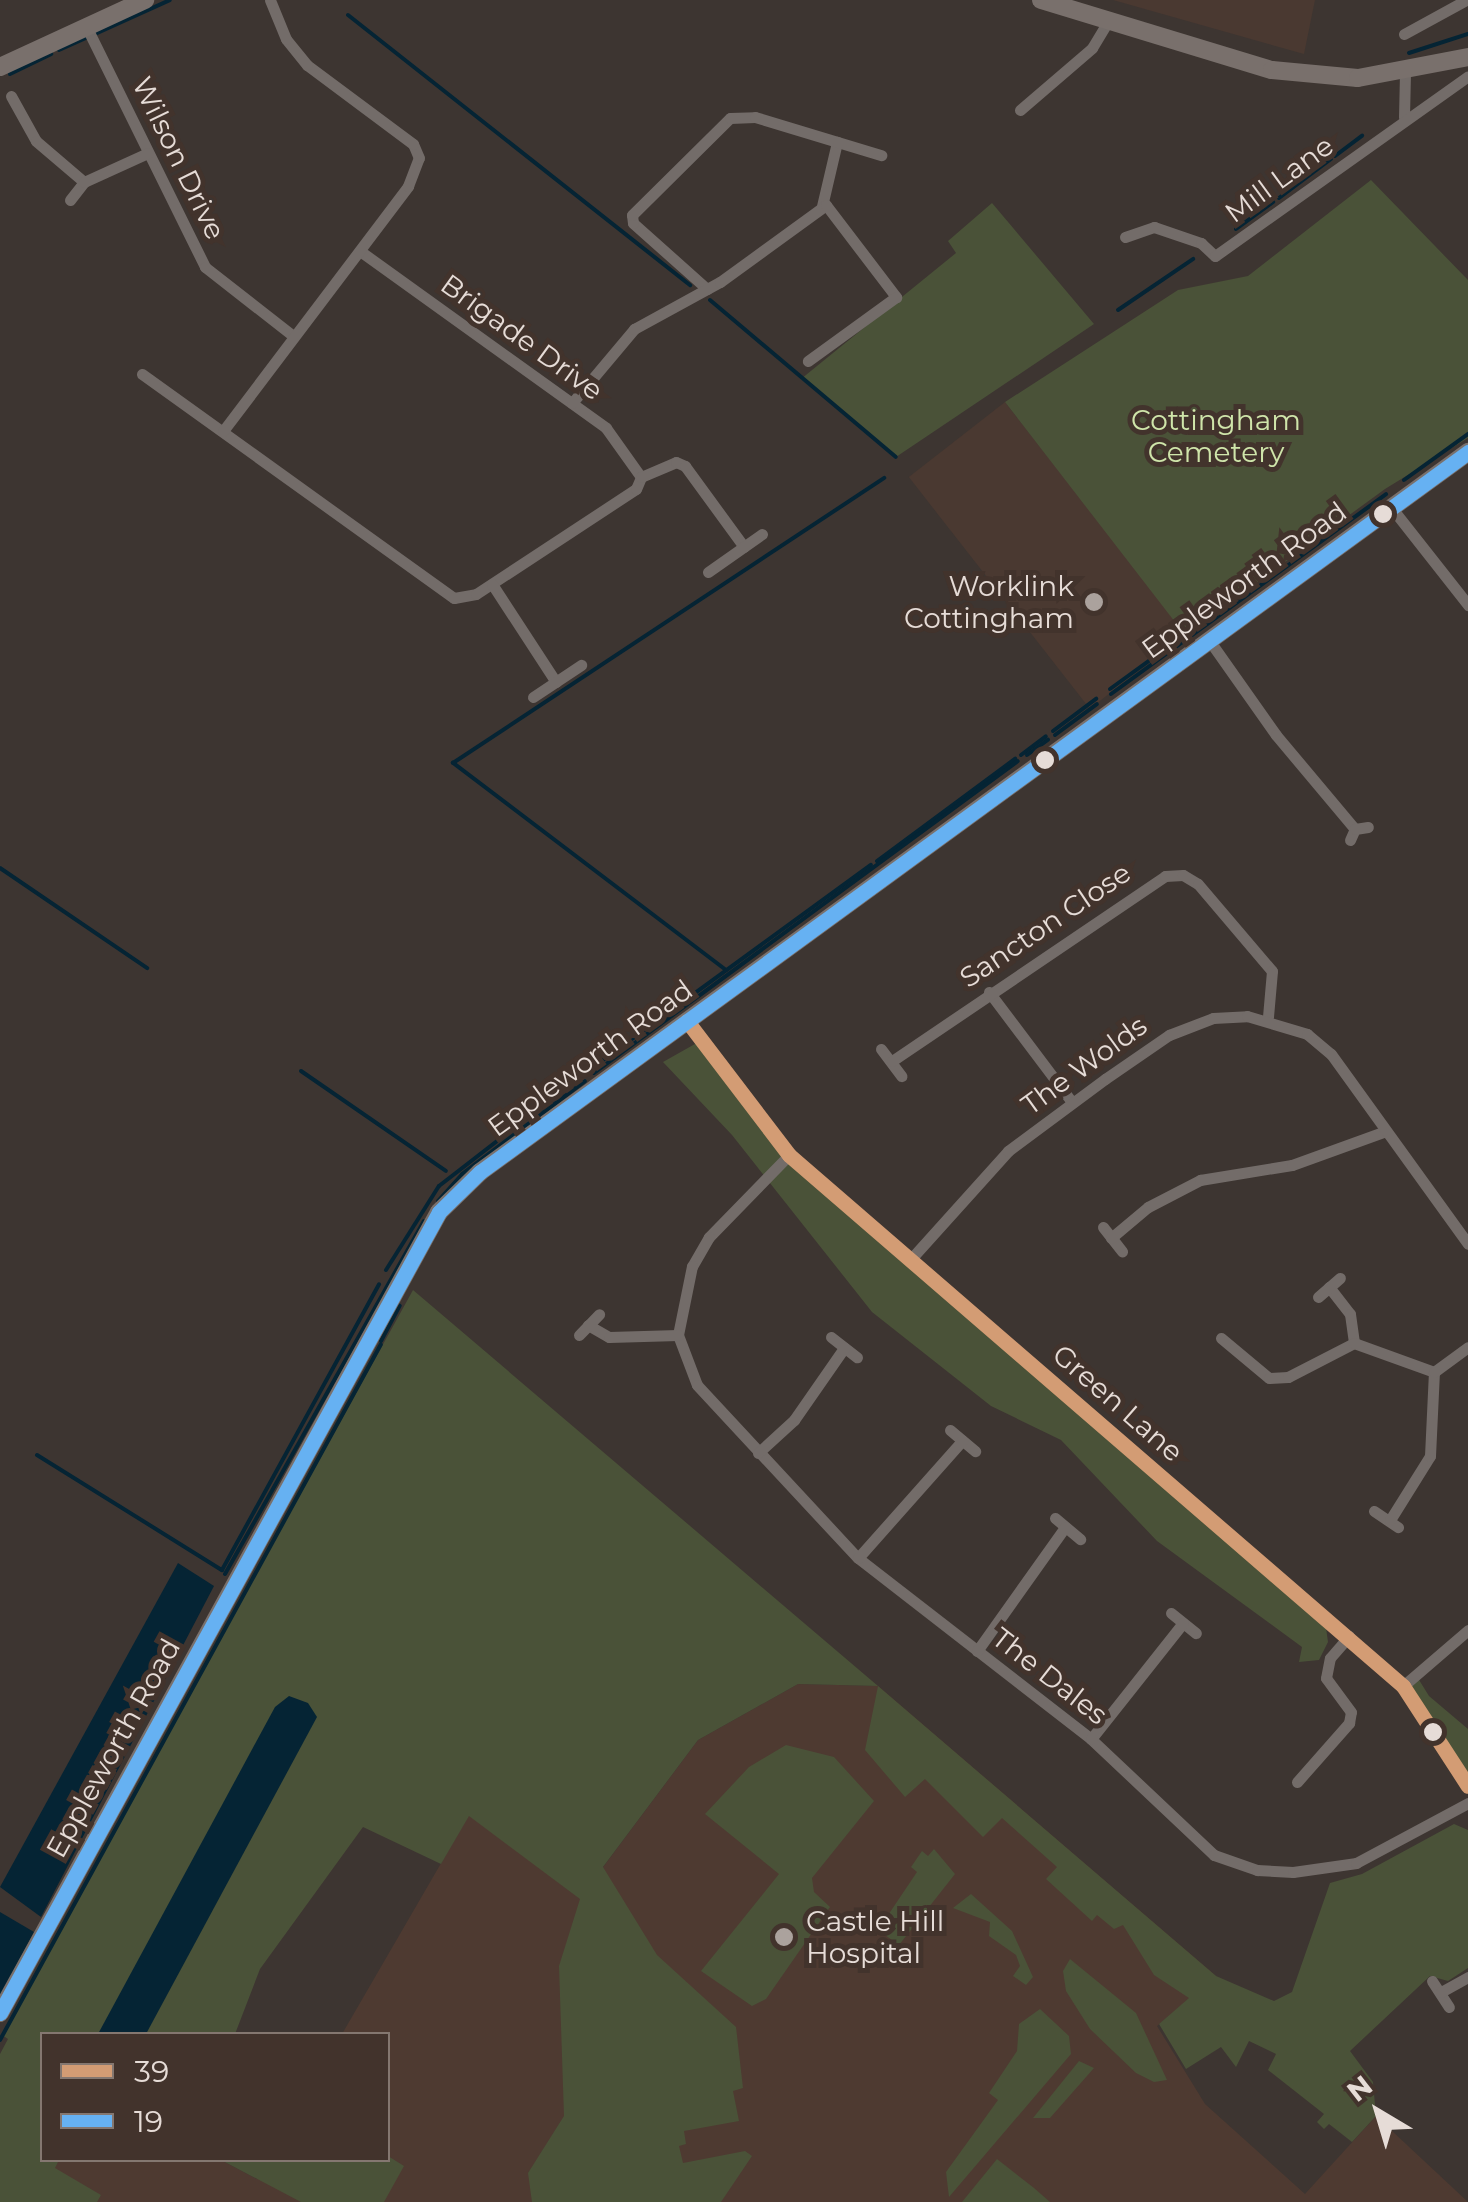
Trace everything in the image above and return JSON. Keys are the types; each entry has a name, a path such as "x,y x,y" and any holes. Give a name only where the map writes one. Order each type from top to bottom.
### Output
{"street":[{"path":"0,67 145,0"},
{"path":"223,432 415,175 418,149 307,66 286,39 270,0"},
{"path":"1042,0 1272,70 1358,78 1404,74 1468,57"},
{"path":"1404,34 1466,0"},
{"path":"1020,110 1092,48 1110,20"},
{"name":"Wilson Drive","path":"86,26 205,267 292,335"},
{"path":"1404,74 1404,117"},
{"name":"Mill Lane","path":"1125,237 1154,227 1201,243 1215,256 1404,117 1468,76"},
{"path":"11,96 36,141 84,182"},
{"path":"707,289 633,223 635,210 730,118 755,117 882,155"},
{"path":"822,206 837,142"},
{"path":"70,200 84,182 148,153"},
{"path":"572,404 634,329 707,289 822,206 829,206 896,297 808,361"},
{"name":"Brigade Drive","path":"360,252 606,428 641,478"},
{"path":"142,374 454,598 492,584 636,489 641,478 676,462 686,466 744,547"},
{"name":"Eppleworth Road","path":"0,2013 439,1212 480,1172 1468,452"},
{"path":"1391,507 1468,605"},
{"path":"708,572 762,534"},
{"path":"492,584 556,682"},
{"path":"1209,640 1276,736 1358,832"},
{"path":"533,698 581,665"},
{"name":"Sancton Close","path":"892,1061 1139,888 1183,875 1272,971 1268,1017"},
{"path":"990,992 1072,1102"},
{"name":"The Wolds","path":"910,1260 1008,1151 1169,1035 1213,1018 1268,1017 1307,1034 1331,1054 1357,1084 1383,1132 1468,1244"},
{"name":"Green Lane","path":"687,1021 789,1155 1404,1686 1468,1786"},
{"path":"881,1049 901,1076"},
{"path":"1122,1251 1107,1232 1200,1180 1292,1166 1383,1132"},
{"path":"599,1314 584,1330 609,1338 678,1335 692,1266 709,1237 789,1155"},
{"path":"1318,1297 1334,1283 1350,1314 1354,1343"},
{"name":"The Dales","path":"678,1335 697,1384 858,1558 1092,1739 1148,1790 1176,1826 1214,1855 1257,1870 1356,1863 1468,1804"},
{"path":"831,1336 857,1358"},
{"path":"1221,1338 1228,1352 1269,1378 1288,1378 1354,1343 1434,1372"},
{"path":"1434,1372 1468,1347"},
{"path":"758,1453 794,1420 844,1348"},
{"path":"1374,1511 1394,1524 1430,1456 1434,1372"},
{"path":"950,1430 975,1451"},
{"path":"858,1558 962,1440"},
{"path":"977,1650 1060,1522 1080,1539"},
{"path":"1171,1613 1196,1633"},
{"path":"1092,1739 1183,1623"},
{"path":"1404,1686 1468,1630"},
{"path":"1297,1782 1349,1723 1351,1712 1326,1678 1330,1658 1349,1636"},
{"path":"1449,2007 1436,1987 1468,1977"}],"shaded area":[{"path":"1113,0 1315,0 1304,54"},
{"path":"1005,402 1186,634 1090,709 909,477"},
{"name":"Castle Hill Hospital","path":"798,1684 878,1686 1216,1976 1157,2026 1205,2104 1305,2194 1376,2116 1468,2202 0,2202 40,2162 225,2162 257,2179 390,2162 390,2032 343,2032 469,1815 580,1898 698,1740"}],"green space":[{"name":"Cottingham Cemetery","path":"1371,180 1468,280 1468,438 1385,489 1185,635 1005,402 1178,290 1248,276"},
{"path":"992,203 1094,324 896,457 801,379 956,253 948,241"},
{"path":"702,1040 762,1126 1324,1613 1328,1642 1319,1660 1299,1662 1302,1647 1157,1541 1061,1440 991,1406 872,1312 732,1135 663,1062"},
{"path":"413,1290 878,1686 798,1684 698,1740 603,1867 657,1955 736,2027 743,2088 733,2091 739,2121 684,2131 686,2144 679,2146 683,2163 745,2151 752,2156 721,2202 532,2202 528,2173 564,2116 559,1966 580,1899 469,1816 441,1864 363,1827 260,1969 236,2032 40,2032 40,2162 58,2162 55,2168 101,2195 97,2202 0,2202 0,2054 8,2039 2,2035"},
{"path":"1416,1675 1429,1696 1468,1729 1468,1786 1403,1686"},
{"path":"878,1686 1216,1976 1274,2001 1292,1992 1330,1883 1362,1874 1454,1824 1468,1830 1468,1968 1448,1981 1430,1976 1350,2051 1373,2082 1376,2116 1352,2142 1329,2124 1324,2129 1317,2122 1324,2114 1268,2070 1276,2054 1249,2041 1236,2067 1221,2047 1186,2069 1159,2024 1189,1998 1154,1975 1123,1925 1114,1929 1097,1915 1092,1921 1046,1879 1057,1867 1002,1818 983,1837 925,1779 905,1797 865,1750"},
{"path":"786,1745 834,1757 874,1801 812,1878 814,1892 830,1907 766,1999 752,2006 701,1971 779,1874 705,1814 749,1767"},
{"path":"934,1849 955,1874 899,1945 878,1930 917,1872 911,1867 922,1851 928,1856"},
{"path":"971,1894 1012,1931 1033,1977 1026,1985 1013,1976 1020,1966 1016,1955 989,1936 990,1922 953,1908"},
{"path":"1070,1959 1136,2013 1167,2080 1154,2082 1136,2073 1090,2029 1066,1991 1063,1971"},
{"path":"1040,2009 1069,2036 1071,2054 949,2197 946,2172 998,2100 989,2093 1017,2051 1019,2024"},
{"path":"1079,2061 1094,2068 1050,2118 1033,2118"},
{"path":"390,2157 404,2166 384,2202 301,2202 225,2162 390,2162"},
{"path":"997,2159 1034,2188 1050,2202 962,2202"}],"water":[{"path":"178,1563 214,1586 41,1917 0,1887"},
{"path":"289,1696 308,1703 317,1717 147,2032 99,2032 275,1707"},
{"path":"0,1912 34,1932 0,1996"}],"waterway":[{"path":"95,34 170,0"},
{"path":"348,15 690,285"},
{"path":"1409,53 1468,34"},
{"path":"59,50 86,38"},
{"path":"10,74 51,54"},
{"path":"1335,156 1362,136"},
{"path":"1279,198 1331,159"},
{"path":"1236,229 1273,202"},
{"path":"1118,310 1193,259"},
{"path":"710,300 896,457"},
{"path":"1404,480 1468,434"},
{"path":"726,970 453,763 884,478"},
{"path":"1111,694 1386,494"},
{"path":"1110,689 1160,653"},
{"path":"1053,731 1096,699"},
{"path":"1055,735 1097,704"},
{"path":"1021,755 1046,736"},
{"path":"1027,755 1048,740"},
{"path":"877,861 1015,759"},
{"path":"594,1073 1018,761"},
{"path":"588,1071 871,865"},
{"path":"0,868 147,968"},
{"path":"301,1071 446,1171"},
{"path":"386,1270 439,1186 581,1076"},
{"path":"438,1201 462,1174 585,1081"},
{"path":"225,1574 424,1221"},
{"path":"37,1455 222,1570 379,1284"},
{"path":"381,1341 400,1306"},
{"path":"0,2040 381,1344"}],"transit line":[{"name":"19","path":"0,2013 439,1212 480,1172 1468,452"},
{"name":"39","path":"687,1021 789,1155 1403,1686 1468,1786"}],"place":[{"name":"Worklink Cottingham","path":"1094,602"},
{"name":"Castle Hill Hospital","path":"784,1937"}]}
